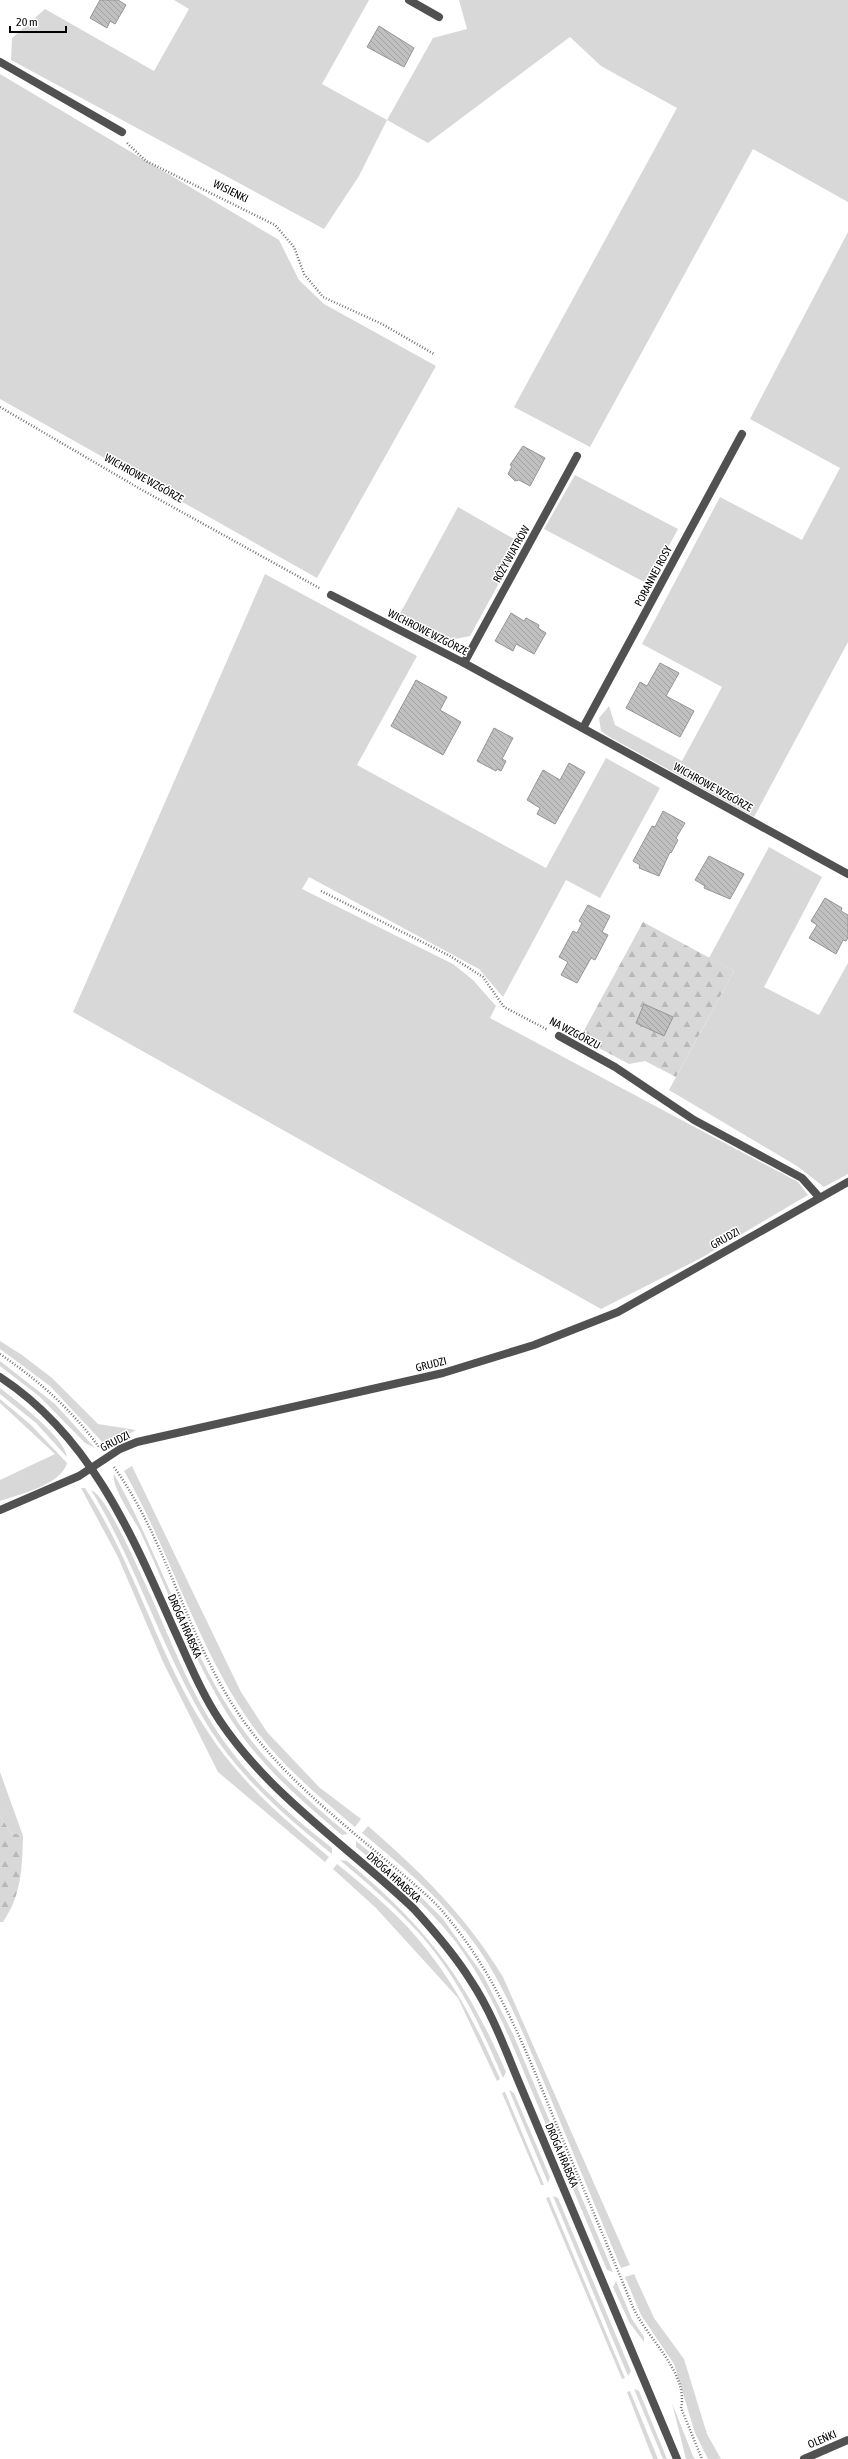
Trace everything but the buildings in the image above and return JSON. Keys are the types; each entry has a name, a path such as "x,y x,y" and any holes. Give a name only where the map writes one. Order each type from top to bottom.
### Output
{"street":[{"path":"409,0 439,17"},
{"path":"0,62 122,132"},
{"name":"PORANNEJ ROSY","path":"583,728 742,434"},
{"name":"RÓŻY WIATRÓW","path":"464,663 577,456"},
{"name":"WICHROWE WZGÓRZE","path":"331,595 464,663 848,874"},
{"name":"NA WZGÓRZU","path":"559,1036 615,1067 694,1120 802,1178 819,1197"},
{"name":"GRUDZI","path":"0,1510 55,1488 120,1449 137,1442 443,1373 534,1346 618,1312 819,1197 848,1182"},
{"name":"DROGA HRABSKA","path":"0,1377 53,1422 92,1467 118,1509 138,1549 206,1697 233,1739 280,1792 414,1909 434,1931 472,1981 496,2027 677,2459"},
{"name":"OLEŃKI","path":"804,2459 848,2440"}],"path":[{"name":"WISIENKI","path":"122,132 130,147 146,161 275,225 294,247 304,274 323,298 382,324 434,354"},
{"name":"WICHROWE WZGÓRZE","path":"0,407 142,490 331,595"},
{"name":"NA WZGÓRZU","path":"321,891 450,956 483,977 504,1008 559,1036"},
{"path":"0,1354 49,1391 88,1431 100,1448"},
{"path":"652,2340 661,2348 673,2369 683,2400 681,2408 702,2459"}],"green space":[{"path":"174,0 369,0 322,84 387,120 359,176 324,229 11,60 12,38 45,9 154,71 189,9"},
{"path":"459,0 848,0 848,202 753,149 590,447 514,407 677,108 601,66 570,37 428,143 387,120 433,38 467,29"},
{"path":"0,74 279,240 299,280 324,304 436,366 317,578 0,399"},
{"path":"848,232 848,642 754,817 608,736 601,731 599,718 609,706 615,725 682,761 722,687 642,644 720,497 802,540 840,468 750,419"},
{"path":"575,475 678,529 648,584 544,529"},
{"path":"458,507 521,543 470,636 435,643 396,621"},
{"path":"265,574 417,656 357,765 546,868 606,758 660,788 600,898 566,880 503,997 479,969 309,877 302,889 453,964 473,980 496,1006 490,1018 798,1182 808,1195 701,1258 601,1309 73,1012"},
{"path":"769,847 822,877 764,987 819,1015 848,963 848,1174 824,1187 797,1166 669,1090 734,971 709,958"},
{"path":"643,922 734,971 676,1077 645,1061 629,1064 580,1038"},
{"path":"0,1341 22,1355 52,1378 98,1424 136,1430 107,1447 50,1386 0,1349"},
{"path":"0,1361 55,1404 95,1448 85,1443 39,1396 0,1366"},
{"path":"0,1388 49,1430 64,1449 67,1457 36,1423 0,1394"},
{"path":"0,1399 31,1425 67,1463 63,1471 48,1483 39,1488 0,1501 0,1480 55,1454 0,1403"},
{"path":"132,1466 241,1692 267,1732 319,1787 361,1819 355,1827 287,1766 252,1725 233,1695 215,1664 141,1502 124,1471"},
{"path":"114,1474 147,1539 208,1673 227,1705 258,1749 282,1775 308,1800 348,1834 342,1835 275,1774 240,1733 225,1710 186,1636 141,1533 119,1495 114,1480"},
{"path":"81,1488 85,1488 103,1517 173,1670 206,1729 219,1748 247,1782 295,1828 329,1857 325,1862 218,1772 163,1662 118,1557"},
{"path":"91,1490 98,1495 106,1506 132,1554 186,1676 219,1734 254,1779 291,1815 332,1848 332,1854 272,1803 245,1775 220,1744 184,1683 125,1553"},
{"path":"0,1772 23,1836 10,1832 0,1815"},
{"path":"0,1815 10,1832 23,1836 20,1880 14,1901 3,1922 0,1922"},
{"path":"368,1826 406,1860 442,1896 474,1934 503,1977 630,2265 621,2268 525,2037 499,1982 489,1965 466,1932 439,1901 394,1859 362,1833"},
{"path":"356,1841 405,1881 443,1919 483,1975 513,2034 613,2272 607,2270 508,2034 479,1977 455,1941 433,1915 396,1880 356,1847"},
{"path":"340,1860 347,1861 375,1885 399,1908 441,1956 459,1981 491,2038 506,2072 503,2078 486,2039 466,2001 456,1983 432,1948 399,1913"},
{"path":"337,1864 396,1915 427,1950 449,1980 468,2012 500,2079 497,2081 458,1998 376,1908 333,1869"},
{"path":"509,2090 514,2093 550,2177 548,2183"},
{"path":"505,2092 544,2185 541,2185 502,2093"},
{"path":"553,2196 558,2198 631,2371 628,2376"},
{"path":"549,2197 625,2378 622,2379 546,2198"},
{"path":"634,2274 654,2318 684,2359 707,2434 721,2459 708,2459 695,2433 674,2364 641,2315 625,2277"},
{"path":"616,2281 632,2319 644,2337 644,2342 629,2322 613,2287"},
{"path":"634,2389 639,2391 667,2459 663,2459"},
{"path":"630,2391 658,2459 653,2459 627,2392"},
{"path":"672,2403 693,2456 695,2459 686,2459"}]}
